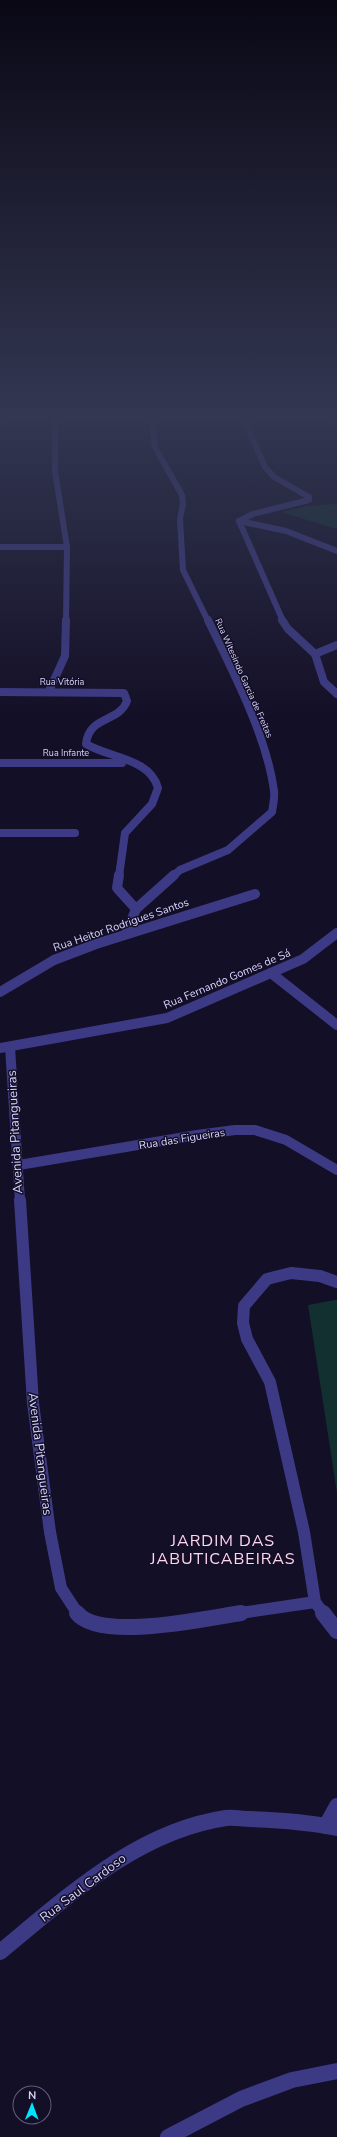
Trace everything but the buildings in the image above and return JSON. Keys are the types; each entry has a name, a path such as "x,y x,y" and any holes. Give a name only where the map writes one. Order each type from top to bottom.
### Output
{"street":[{"path":"48,691 65,656 67,547 63,519"},
{"name":"Rua Witesindo Garcia de Freitas","path":"136,909 180,870 228,850 272,812 274,792 264,746 226,657 183,570 180,519"},
{"path":"240,521 244,519"},
{"path":"240,521 286,531 337,551"},
{"path":"240,521 279,615 288,629 315,654 321,680 330,692 337,694"},
{"path":"0,548 67,547"},
{"path":"315,654 337,645"},
{"name":"Rua Vitória","path":"0,692 48,691 124,693 126,696 126,706 121,712 100,722 88,730 85,738 86,744 97,752 132,763"},
{"name":"Rua Infante","path":"0,763 132,763"},
{"path":"126,934 136,909 117,888 125,833 157,795 159,785 156,779 148,771 132,763"},
{"path":"0,833 75,833"},
{"name":"Rua Heitor Rodrigues Santos","path":"0,992 54,960 126,934 255,894"},
{"name":"Rua Fernando Gomes de Sá","path":"5,1047 167,1018 303,959 337,933"},
{"path":"271,973 337,1024"},
{"name":"Avenida Pitangueiras","path":"5,1047 19,1165 26,1323 32,1403 52,1539 61,1588 81,1618 101,1626 120,1628 156,1625 315,1602"},
{"name":"Rua das Figueiras","path":"19,1165 235,1130 255,1130 286,1140 337,1170"},
{"path":"337,1282 320,1276 291,1273 267,1278 244,1306 243,1323 247,1339 270,1382 304,1532 315,1602 337,1631"},
{"path":"332,1827 337,1806"},
{"name":"Rua Saul Cardoso","path":"0,1952 106,1868 154,1839 202,1822 226,1818 332,1827"},
{"path":"168,2137 241,2099 292,2080 337,2072"}],"green space":[{"path":"303,519 337,519 337,529"},
{"path":"337,1300 337,1493 308,1305"}],"district":[{"name":"JARDIM DAS JABUTICABEIRAS","path":"223,1550"}]}
